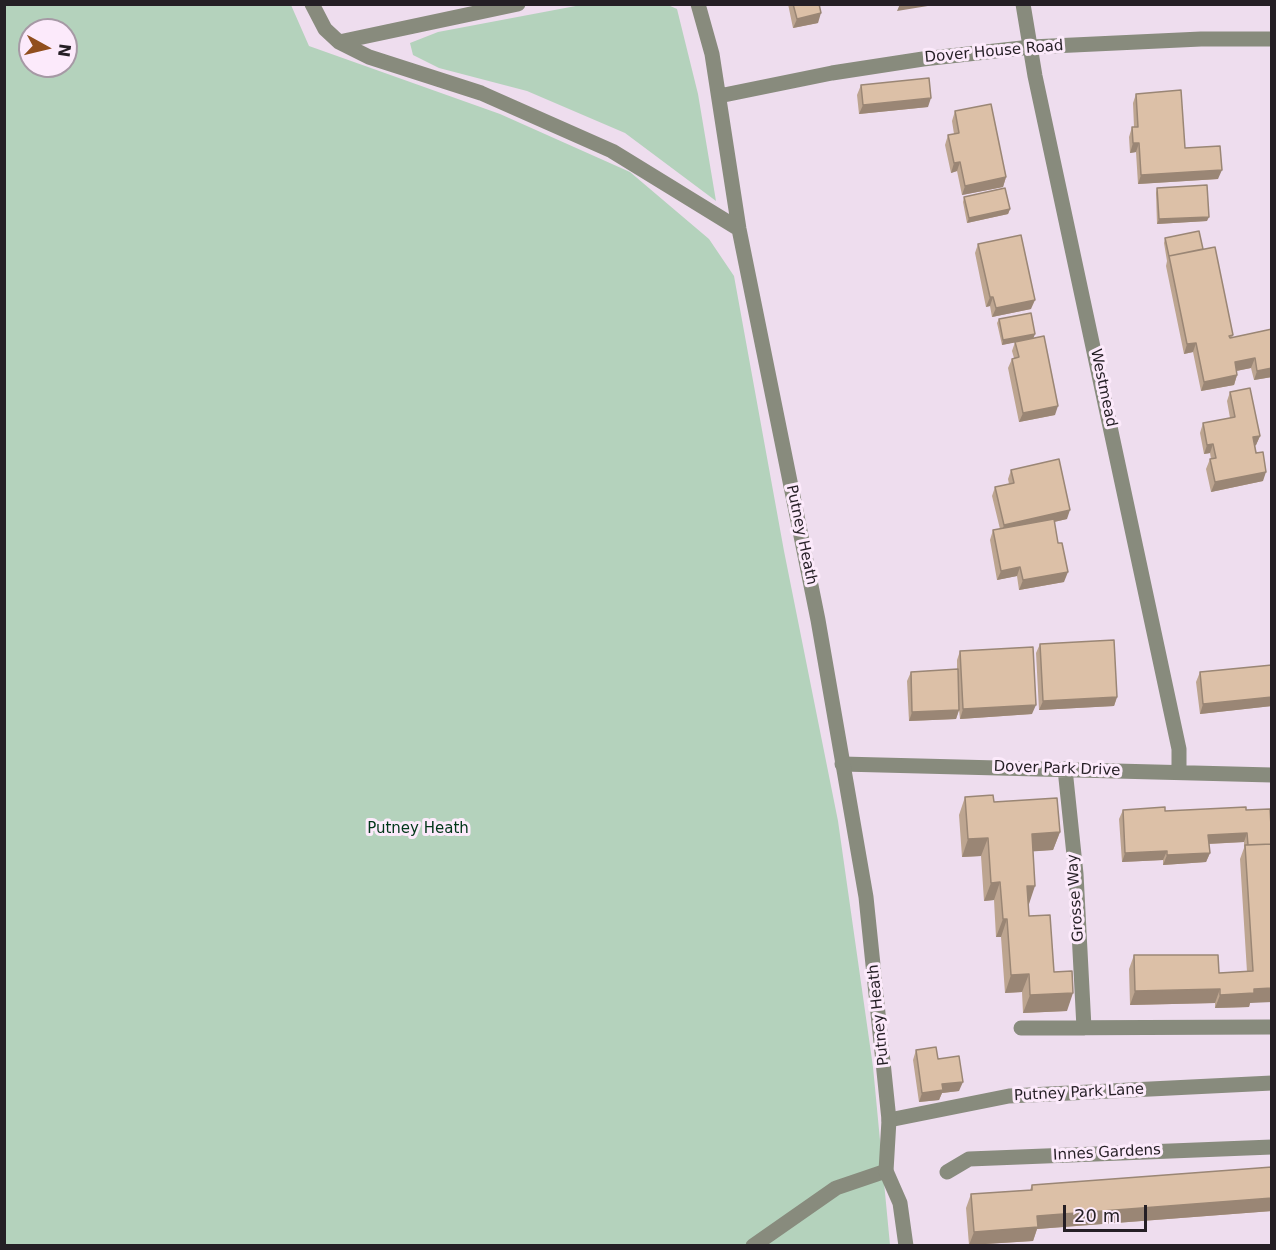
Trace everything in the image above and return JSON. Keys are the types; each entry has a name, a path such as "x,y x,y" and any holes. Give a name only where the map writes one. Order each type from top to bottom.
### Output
{"street":[{"path":"312,4 325,29 339,42 369,57 481,93 612,151 739,229"},
{"path":"339,42 518,4"},
{"name":"Putney Heath","path":"698,4 712,54 739,229 818,620 866,897 889,1120 886,1171 900,1203 906,1245"},
{"name":"Westmead","path":"1023,4 1035,76 1179,749 1179,772"},
{"name":"Dover House Road","path":"719,96 832,73 922,59 1031,47 1201,39 1272,39"},
{"name":"Dover Park Drive","path":"842,764 1272,775"},
{"name":"Grosse Way","path":"1065,769 1076,874 1084,1028"},
{"path":"1021,1028 1272,1027"},
{"name":"Putney Park Lane","path":"889,1120 1009,1096 1272,1083"},
{"name":"Innes Gardens","path":"947,1172 969,1159 1272,1147"},
{"path":"753,1245 836,1188 886,1171"}],"green space":[{"name":"Putney Heath","path":"5,5 291,5 309,46 500,114 630,172 709,239 734,276 784,551 838,821 873,1067 890,1245 5,1245"},
{"path":"581,5 668,5 677,9 698,94 716,201 625,133 527,91 439,68 413,55 410,43 438,32"}],"building":[{"path":"793,4 819,4 821,13 797,19"},
{"path":"929,78 931,98 863,105 861,85"},
{"path":"1181,90 1185,148 1220,146 1222,170 1141,175 1139,143 1133,143 1132,127 1138,127 1136,94"},
{"path":"991,104 1006,177 965,186 960,162 954,163 948,135 959,133 955,111"},
{"path":"1207,185 1209,217 1159,219 1157,188"},
{"path":"1005,188 1010,209 969,218 964,197"},
{"path":"1199,231 1203,249 1169,256 1170,261 1165,238"},
{"path":"1021,235 1035,300 996,308 993,297 990,297 978,244"},
{"path":"1215,247 1233,335 1229,336 1230,338 1272,329 1272,368 1257,371 1255,358 1235,362 1237,375 1204,382 1196,343 1187,344 1169,256"},
{"path":"1031,313 1035,334 1003,340 999,319"},
{"path":"1044,336 1058,406 1023,413 1012,359 1019,357 1015,342"},
{"path":"1250,388 1260,436 1253,437 1256,453 1263,452 1266,472 1215,482 1210,459 1216,458 1213,444 1207,445 1203,423 1235,417 1230,392"},
{"path":"1059,459 1070,510 1004,525 995,487 1014,483 1011,470"},
{"path":"1054,519 1058,543 1062,543 1068,572 1023,580 1020,567 1001,571 993,530"},
{"path":"1114,640 1117,697 1043,701 1040,644"},
{"path":"1033,647 1036,705 963,709 960,651"},
{"path":"1272,665 1272,697 1203,704 1200,672"},
{"path":"958,669 959,710 912,712 911,672"},
{"path":"993,795 994,802 1057,798 1060,832 1032,834 1035,886 1027,886 1029,916 1050,915 1054,972 1072,971 1073,993 1030,995 1029,974 1011,975 1007,919 1003,919 1000,882 991,883 988,838 968,839 965,797"},
{"path":"1165,807 1165,811 1246,807 1246,810 1270,809 1272,844 1248,845 1247,833 1208,835 1210,853 1167,855 1167,851 1125,853 1123,810"},
{"path":"1272,844 1272,988 1254,989 1254,993 1220,995 1220,989 1135,991 1134,955 1218,955 1219,973 1253,971 1245,845"},
{"path":"936,1047 938,1059 959,1056 963,1082 942,1084 943,1090 922,1093 916,1050"},
{"path":"1272,1167 1272,1198 1037,1216 1038,1227 974,1232 971,1194 1032,1190 1032,1185"}]}
